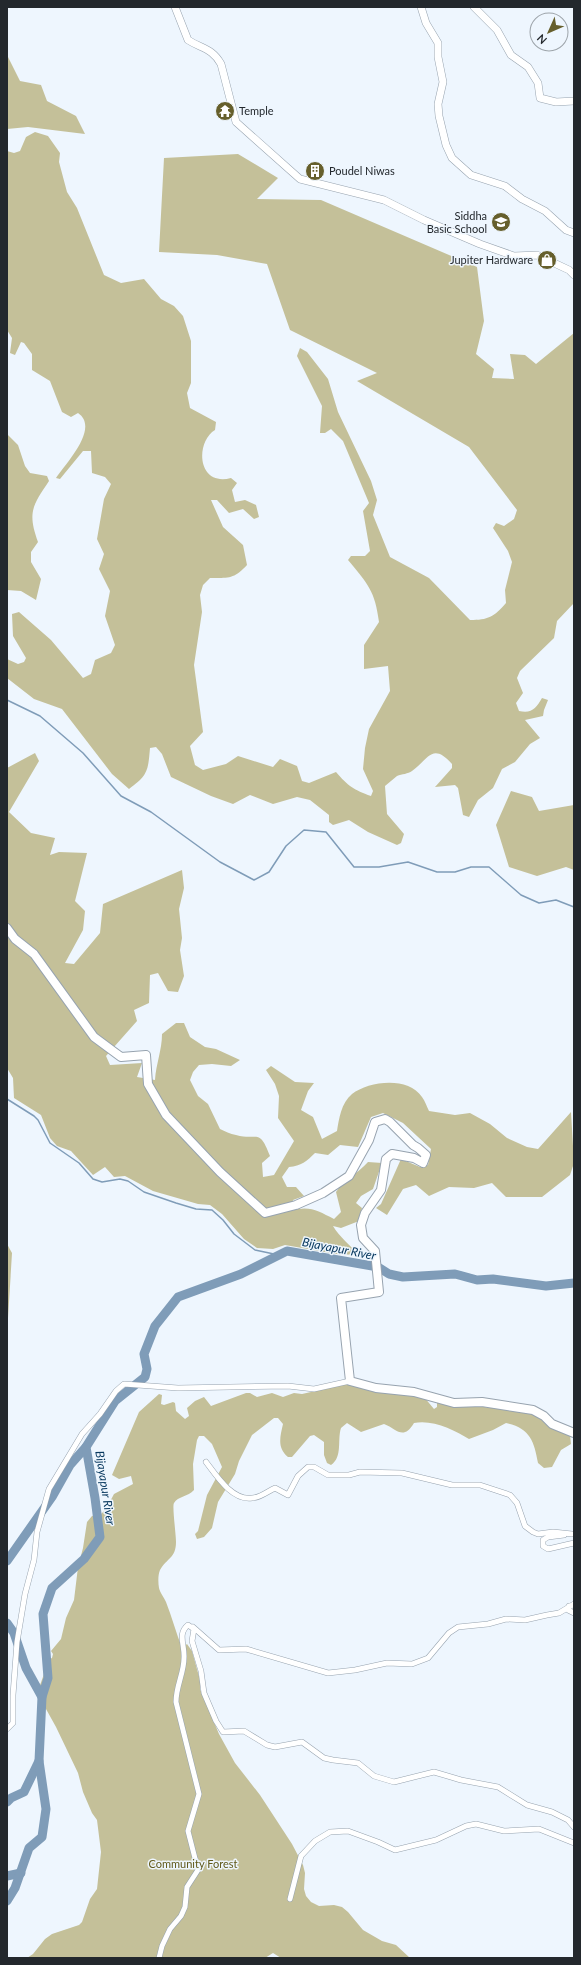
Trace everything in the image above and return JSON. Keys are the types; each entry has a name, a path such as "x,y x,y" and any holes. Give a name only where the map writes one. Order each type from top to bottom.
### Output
{"main road":[{"path":"175,7 188,40 216,55 221,64 236,122 300,179 384,200 424,220 480,244 514,256 537,255 568,270 574,275"},
{"path":"420,7 426,23 438,43 438,57 443,82 438,104 439,116 446,145 452,158 471,175 505,186 522,199 545,211 566,230 574,233"},
{"path":"474,7 497,30 511,55 528,67 538,83 540,98 556,102 574,102"},
{"path":"7,928 14,939 34,954 94,1037 121,1057 146,1055 148,1084 166,1114 220,1172 265,1213 296,1205 323,1193 349,1176 369,1140 375,1122 385,1119 390,1122 413,1145 426,1155 423,1163 414,1158 392,1154 386,1159 381,1190 365,1213 360,1225 363,1238 375,1251 379,1292 341,1298 350,1381 376,1388 414,1392 454,1403 482,1402 533,1410 544,1416 552,1424 574,1433"}],"street":[{"path":"7,1728 13,1724 16,1650 21,1614 34,1560 37,1532 49,1489 82,1434 100,1414 116,1391 124,1384 178,1388 288,1386 314,1389 350,1381"},
{"path":"206,1462 223,1485 240,1496 251,1499 275,1488 288,1495 298,1476 308,1467 314,1467 328,1476 349,1475 360,1472 402,1473 452,1485 480,1485 510,1495 520,1507 525,1526 533,1532 538,1534 553,1532 573,1533"},
{"path":"573,1533 546,1537 543,1544 548,1549 574,1543"},
{"path":"572,1605 568,1610 574,1613"},
{"path":"159,1958 162,1946 170,1928 181,1916 187,1902 187,1887 198,1870 188,1831 199,1794 176,1702 176,1688 183,1668 184,1656 182,1635 188,1625 193,1627 219,1650 246,1649 322,1671 335,1673 387,1663 412,1664 428,1658 449,1633 458,1627 488,1624 506,1619 525,1620 559,1612 572,1605"},
{"path":"193,1627 192,1641 201,1671 203,1688 216,1721 223,1732 244,1731 267,1745 275,1748 302,1742 324,1758 358,1763 374,1776 394,1782 434,1772 461,1780 498,1787 527,1805 552,1812 568,1820 574,1827"},
{"path":"290,1899 301,1856 316,1841 334,1831 348,1831 373,1839 395,1850 436,1840 466,1826 476,1824 504,1831 540,1829 574,1843"}],"green space":[{"path":"7,55 20,81 41,85 47,101 76,116 85,134 28,127 7,129"},
{"path":"35,132 48,136 60,153 59,162 67,192 77,208 104,275 121,283 144,279 161,299 174,306 183,316 191,341 191,383 187,393 190,408 216,422 215,430 204,444 202,453 206,470 211,476 220,479 231,478 237,483 232,490 235,502 245,500 256,505 259,517 254,519 243,509 229,513 217,500 211,500 223,527 243,545 247,565 231,577 210,578 203,585 200,595 202,612 194,665 203,732 190,746 195,765 203,770 226,764 238,756 273,767 280,759 297,766 302,781 309,783 336,772 344,781 360,792 371,796 373,791 363,769 365,748 369,729 390,691 388,666 364,669 364,645 379,622 370,588 348,560 351,556 365,556 370,551 363,511 369,503 343,441 331,429 325,433 320,433 322,406 297,356 300,348 307,352 328,379 338,412 371,481 377,500 373,515 390,557 429,578 470,620 490,617 498,612 506,603 505,590 512,562 508,551 493,528 496,523 504,526 514,519 517,510 469,447 357,381 377,373 290,330 267,264 217,255 159,252 164,158 238,154 278,178 257,199 321,200 477,267 484,321 476,354 494,369 492,378 514,379 510,354 525,355 536,364 574,333 574,603 557,621 554,638 520,671 517,678 523,693 516,703 519,711 530,711 538,705 542,698 548,700 543,716 525,720 540,738 530,744 515,762 502,769 493,788 478,800 469,817 463,815 458,788 455,785 435,787 452,768 452,764 445,757 435,753 426,758 409,773 397,776 385,786 387,814 404,834 401,843 397,845 368,832 349,820 333,825 329,822 329,815 310,800 297,797 273,804 250,795 233,804 211,796 171,777 162,754 156,747 150,748 149,762 146,772 140,780 129,789 112,774 62,709 34,699 7,678 7,659 18,664 24,662 26,658 13,636 12,614 19,612 51,640 83,678 91,674 95,660 111,653 115,645 105,616 110,591 99,569 104,554 97,539 104,499 111,484 105,477 92,473 91,451 83,451 60,479 56,478 79,446 85,427 84,419 78,413 71,417 62,412 50,381 32,370 32,354 24,343 21,342 15,355 10,353 12,338 7,330 7,151 14,153 20,151 26,137"},
{"path":"7,434 18,445 25,466 30,473 47,476 49,481 39,496 33,509 32,516 38,542 31,552 31,562 41,579 36,600 21,591 7,590"},
{"path":"35,753 39,761 9,812 31,833 55,838 50,855 59,852 87,853 75,901 85,911 83,930 65,963 74,964 100,933 103,904 182,870 184,888 179,909 182,938 180,950 184,976 178,992 168,991 158,973 150,975 149,1003 134,1010 137,1021 106,1056 110,1065 142,1063 137,1077 155,1080 162,1034 176,1023 184,1023 190,1037 205,1047 216,1049 240,1060 231,1066 212,1064 199,1065 193,1072 190,1080 198,1096 208,1104 220,1129 234,1135 257,1137 263,1141 270,1156 262,1163 263,1177 274,1175 294,1141 278,1118 279,1096 275,1084 266,1070 271,1066 295,1082 314,1083 308,1091 301,1110 313,1117 322,1139 337,1131 343,1106 352,1094 368,1086 378,1084 398,1083 408,1086 416,1090 422,1097 429,1111 455,1115 470,1113 490,1124 507,1138 527,1147 538,1149 571,1112 574,1163 570,1175 542,1197 506,1197 492,1183 474,1188 449,1187 429,1196 416,1185 403,1189 387,1215 376,1208 381,1204 401,1159 420,1167 428,1165 431,1149 403,1123 383,1113 371,1117 358,1147 340,1145 328,1155 315,1153 304,1163 289,1167 282,1177 287,1187 296,1187 304,1196 293,1200 291,1211 297,1209 308,1209 318,1211 334,1219 341,1212 336,1192 339,1188 368,1162 382,1163 373,1189 361,1196 356,1203 362,1208 359,1221 341,1228 333,1226 358,1255 336,1254 285,1245 273,1249 257,1248 244,1239 222,1214 210,1205 198,1204 153,1191 125,1176 114,1177 105,1167 93,1175 71,1151 57,1146 50,1138 41,1115 14,1098 13,1078 7,1068 7,768"},
{"path":"511,791 532,797 539,811 574,805 574,870 566,867 537,876 509,867 496,825"},
{"path":"7,1244 12,1253 7,1335"},
{"name":"Community Forest","path":"347,1384 424,1397 434,1409 437,1407 437,1403 441,1402 528,1412 570,1435 571,1444 561,1450 552,1467 544,1468 538,1463 535,1448 526,1432 521,1428 506,1423 493,1430 469,1439 443,1426 421,1422 414,1423 403,1433 384,1424 361,1432 347,1423 341,1428 337,1458 331,1465 327,1463 324,1455 324,1442 314,1435 310,1436 292,1457 288,1457 282,1450 280,1442 283,1424 278,1418 274,1418 252,1435 239,1461 235,1474 218,1502 212,1528 204,1537 197,1539 195,1534 198,1531 207,1495 222,1467 212,1444 204,1436 199,1436 197,1440 193,1464 194,1490 174,1503 173,1509 176,1547 173,1555 160,1570 158,1579 159,1588 166,1602 182,1648 187,1644 192,1651 200,1680 200,1689 219,1734 235,1763 260,1795 292,1844 303,1865 305,1873 304,1889 306,1896 311,1902 319,1906 334,1905 342,1907 363,1930 382,1941 396,1945 410,1958 281,1958 273,1953 265,1958 27,1958 33,1954 45,1939 52,1934 79,1925 82,1922 90,1899 97,1889 101,1852 97,1820 92,1813 83,1792 78,1773 41,1700 39,1688 44,1674 44,1661 52,1658 53,1654 51,1651 61,1639 66,1618 74,1600 78,1567 87,1522 92,1516 101,1514 106,1509 114,1494 133,1484 131,1476 119,1479 112,1475 139,1412 159,1394 162,1395 161,1404 164,1405 173,1402 175,1403 176,1411 185,1419 189,1416 187,1408 195,1401 204,1397 211,1406 246,1393 250,1393 257,1397 272,1393 283,1397 294,1393 302,1394"}],"waterway":[{"path":"7,700 40,716 83,753 121,796 151,812 220,862 254,880 269,872 286,846 304,830 326,832 354,867 379,867 408,862 437,872 455,872 471,867 489,867 521,895 539,903 556,900 574,907"},
{"path":"7,1099 34,1116 38,1120 50,1143 79,1163 93,1179 102,1182 120,1179 128,1181 144,1192 196,1209 212,1210 223,1220 234,1234 255,1250 274,1254 287,1251"},
{"name":"Bijayapur River","path":"7,1901 15,1888 29,1848 42,1837 46,1809 39,1761 42,1697 48,1678 43,1614 52,1588 84,1559 100,1537 86,1447 115,1401 145,1377 147,1369 144,1354 155,1326 178,1297 241,1274 287,1251 378,1267 389,1274 403,1277 455,1274 477,1280 493,1279 546,1286 574,1283"},
{"path":"7,1561 52,1497 70,1465 86,1447"},
{"path":"7,1623 14,1633 26,1668 42,1697"},
{"path":"7,1802 11,1798 24,1792 39,1761"},
{"path":"7,1876 21,1873"}],"place":[{"name":"Temple","path":"225,111"},
{"name":"Poudel Niwas","path":"315,171"},
{"name":"Siddha Basic School","path":"501,222"},
{"name":"Jupiter Hardware","path":"547,260"}]}
